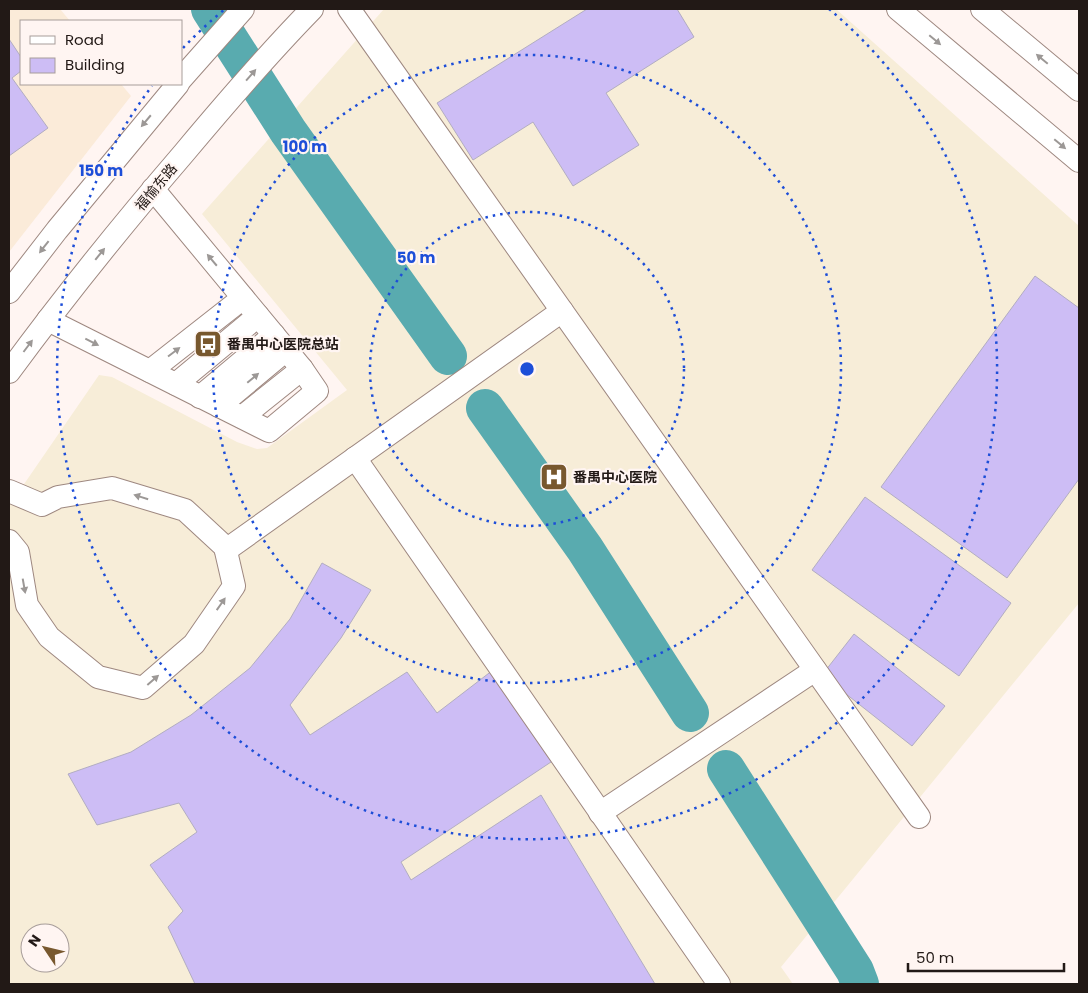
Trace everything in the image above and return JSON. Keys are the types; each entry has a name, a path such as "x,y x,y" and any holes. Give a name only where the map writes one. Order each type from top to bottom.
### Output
{"street":[{"path":"183,77 243,9"},
{"name":"福愉东路","path":"9,372 48,320 153,189 218,112 312,9"},
{"path":"349,9 919,817"},
{"path":"898,9 1079,161"},
{"path":"982,9 1079,90"},
{"path":"9,292 176,85"},
{"path":"48,320 242,417 302,370 153,189"},
{"path":"150,371 243,298"},
{"path":"226,550 562,311"},
{"path":"176,384 258,316"},
{"path":"210,401 280,343"},
{"path":"355,458 719,984"},
{"path":"9,491 42,505 58,497 112,488 185,510 225,547 234,586 194,644 143,688 98,677 49,637 27,605 18,552 9,541"},
{"path":"600,813 815,670"}],"shaded area":[{"path":"9,9 60,9 69,20 20,20 20,85 122,85 131,96 9,252"},
{"name":"番禺中心医院","path":"384,9 836,9 1079,226 1079,603 781,967 793,984 9,984 9,506 99,375 112,377 237,442 257,449 267,448 347,390 202,214"}],"building":[{"path":"587,9 677,9 694,37 606,93 639,145 573,186 533,122 473,160 437,103"},
{"path":"9,39 20,56 20,72 12,78 48,128 9,156"},
{"path":"1035,276 1079,308 1079,479 1007,578 881,487"},
{"path":"865,497 1011,603 959,676 812,570"},
{"path":"322,563 371,590 341,638 290,705 310,735 407,672 437,713 493,670 557,758 401,862 411,880 541,795 655,984 195,984 168,927 183,911 150,865 197,832 179,803 97,825 68,774 131,752 191,715 250,668 290,619"},
{"path":"854,634 945,706 912,746 822,675"}],"waterway":[{"path":"210,9 288,131 448,356"},
{"path":"485,408 585,549 690,713"},
{"path":"726,769 855,971 860,984"}],"place":[{"name":"番禺中心医院总站","path":"208,344"},
{"name":"番禺中心医院","path":"554,477"}]}
